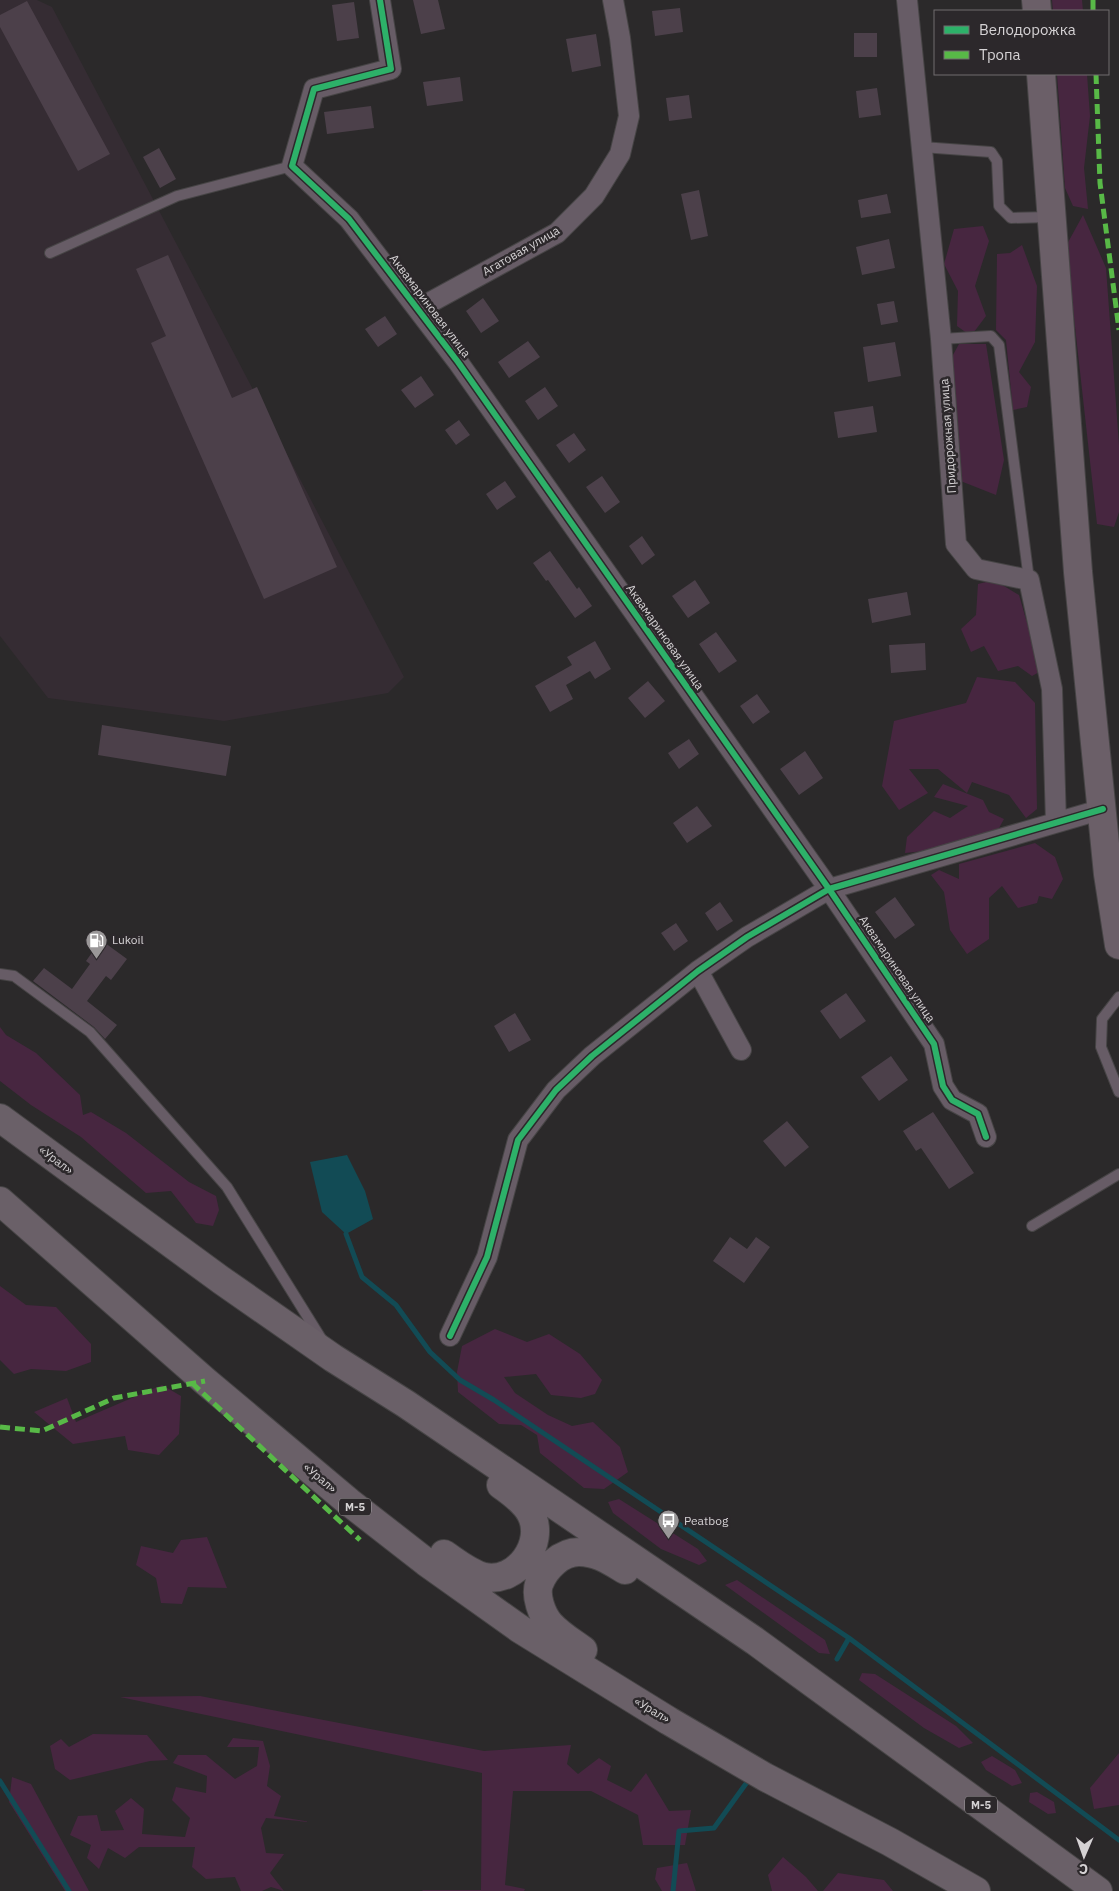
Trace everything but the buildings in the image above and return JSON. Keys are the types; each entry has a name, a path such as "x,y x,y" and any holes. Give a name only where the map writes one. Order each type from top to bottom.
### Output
{"highway":[{"name":"«Урал»","path":"0,1118 220,1280 333,1358"},
{"name":"«Урал»","path":"0,1201 205,1381 349,1502 426,1562 520,1629 669,1721 976,1891"},
{"name":"М-5","path":"333,1358 406,1404 755,1641 1098,1891"},
{"path":"349,1502 428,1543 469,1571 485,1577 503,1576 518,1568 529,1554 534,1542 536,1529 531,1513 515,1495 453,1450 406,1404"},
{"path":"669,1721 640,1688 568,1640 549,1623 541,1607 538,1595 539,1585 548,1569 561,1557 576,1552 592,1553 605,1558 696,1615 755,1641"}],"main road":[{"path":"1041,75 1078,572 1108,874 1119,945"}],"street":[{"path":"292,166 314,89 392,69 380,0"},
{"name":"Агатовая улица","path":"418,308 557,233 594,196 620,154 629,116 620,38 613,0"},
{"name":"Придорожная улица","path":"907,0 941,339 956,544 976,569 1029,580"},
{"name":"Аквамариновая улица","path":"292,166 349,219 418,308 830,889 934,1044 943,1086 952,1100 978,1114 986,1137"},
{"path":"1029,580 1052,689 1056,822"},
{"path":"450,1336 487,1257 518,1140 556,1090 592,1056 698,971 747,937 830,889 1103,809"},
{"path":"698,971 741,1050"}],"lane":[{"path":"922,147 991,152 997,161 999,206 1011,218 1052,217"},
{"path":"50,253 177,196 292,166"},
{"path":"941,339 991,336 999,345 1029,580"},
{"path":"0,974 14,976 90,1032 227,1187 333,1358"},
{"path":"1119,997 1102,1019 1102,1047 1119,1092"},
{"path":"1032,1226 1119,1174"}],"shaded area":[{"path":"0,0 37,0 52,7 404,677 388,693 224,721 48,698 0,636"},
{"path":"1052,0 1082,0 1083,10 1053,10"},
{"path":"1057,75 1087,75 1090,116 1084,168 1088,209 1073,206 1065,188"},
{"path":"1083,215 1106,268 1119,445 1119,512 1114,527 1097,524 1066,246"},
{"path":"983,226 989,241 975,286 986,316 971,336 957,326 958,291 944,264 954,229"},
{"path":"1022,245 1037,286 1035,342 1019,372 1031,387 1027,407 1013,410 1006,340 996,330 997,254 1010,253"},
{"path":"959,344 986,344 1004,460 996,495 958,480 948,364"},
{"path":"994,580 1019,595 1041,671 1032,676 1018,666 998,671 984,646 971,652 961,629 976,615 978,584"},
{"path":"977,677 1015,682 1035,703 1037,809 1026,818 1009,795 972,782 967,793 938,769 909,769 928,793 899,810 882,786 894,721 966,703"},
{"path":"943,784 983,800 989,812 1004,819 999,828 934,850 905,853 907,837 934,811 950,818 968,806 934,797"},
{"path":"1035,843 1055,857 1063,879 1052,899 1039,896 1037,903 1018,908 1002,886 989,898 989,939 967,954 950,930 944,892 931,875 939,870 959,879 959,864"},
{"path":"0,1027 6,1035 36,1053 80,1095 83,1115 91,1112 126,1133 189,1182 216,1196 219,1210 213,1226 196,1223 171,1191 146,1193 81,1137 31,1105 0,1081"},
{"path":"0,1286 26,1305 56,1307 91,1344 91,1362 66,1371 31,1369 14,1374 0,1360"},
{"path":"495,1329 527,1342 549,1334 580,1354 602,1380 595,1394 581,1398 551,1395 536,1374 504,1377 515,1393 548,1415 572,1426 593,1422 620,1447 628,1472 604,1489 584,1488 540,1453 537,1435 521,1425 499,1424 458,1392 457,1372 462,1346"},
{"path":"162,1385 181,1396 179,1434 159,1455 128,1450 125,1436 73,1444 34,1412 67,1398 76,1422"},
{"path":"619,1499 698,1549 707,1561 699,1565 661,1549 613,1513 608,1502"},
{"path":"207,1537 227,1588 188,1587 182,1604 161,1603 156,1578 136,1565 141,1546 173,1553 181,1540"},
{"path":"737,1580 825,1640 830,1654 819,1653 725,1585"},
{"path":"862,1673 875,1674 956,1726 973,1743 959,1748 924,1728 859,1680"},
{"path":"200,1696 484,1751 571,1745 567,1764 578,1774 599,1758 611,1766 607,1780 631,1792 646,1773 669,1811 691,1810 685,1845 643,1845 638,1815 591,1791 513,1791 505,1885 525,1889 524,1891 423,1891 481,1890 482,1773 120,1697"},
{"path":"93,1734 147,1735 168,1760 150,1761 70,1780 55,1769 50,1746 61,1739 69,1747"},
{"path":"233,1738 263,1741 270,1766 267,1786 281,1796 274,1816 311,1822 266,1818 261,1828 266,1853 284,1854 270,1873 284,1891 271,1887 262,1891 241,1891 235,1877 206,1879 192,1867 195,1847 139,1847 125,1858 108,1848 99,1869 87,1858 91,1845 70,1835 78,1816 97,1815 101,1831 124,1830 115,1811 131,1798 144,1809 142,1834 185,1837 190,1818 172,1800 176,1787 206,1793 207,1776 173,1763 178,1755 206,1755 235,1779 257,1766 259,1747 227,1747"},
{"path":"1119,1753 1119,1805 1094,1809 1090,1788"},
{"path":"992,1756 1015,1770 1022,1783 1012,1786 986,1770 981,1762"},
{"path":"12,1777 31,1784 89,1891 65,1891 9,1802"},
{"path":"1037,1792 1054,1802 1056,1813 1048,1814 1029,1802 1030,1793"},
{"path":"783,1857 806,1877 818,1891 772,1891 768,1875"},
{"path":"687,1863 696,1891 662,1891 655,1879 657,1868"},
{"path":"838,1873 884,1880 893,1891 823,1891"}],"water":[{"path":"347,1155 365,1191 373,1219 346,1234 322,1212 310,1162"}],"waterway":[{"path":"346,1234 362,1277 396,1305 430,1352 460,1380 494,1400 849,1638"},
{"path":"837,1659 849,1638 1119,1840"},
{"path":"673,1891 679,1831 714,1828 750,1778"},
{"path":"0,1781 69,1891"}],"marked path":[{"path":"1093,0 1093,10"},
{"path":"1096,75 1100,183 1119,330"},
{"path":"0,1427 42,1431 114,1398 205,1381"},
{"path":"192,1383 360,1540"}],"cycle path":[{"path":"380,0 391,69 314,89 292,166 349,219 458,362 829,889 934,1044 943,1086 952,1100 978,1114 986,1137"},
{"path":"450,1336 487,1257 518,1140 556,1090 592,1056 698,971 747,937 829,889 1103,809"}],"place":[{"name":"Lukoil","path":"96,959"},
{"name":"Peatbog","path":"668,1540"}]}
